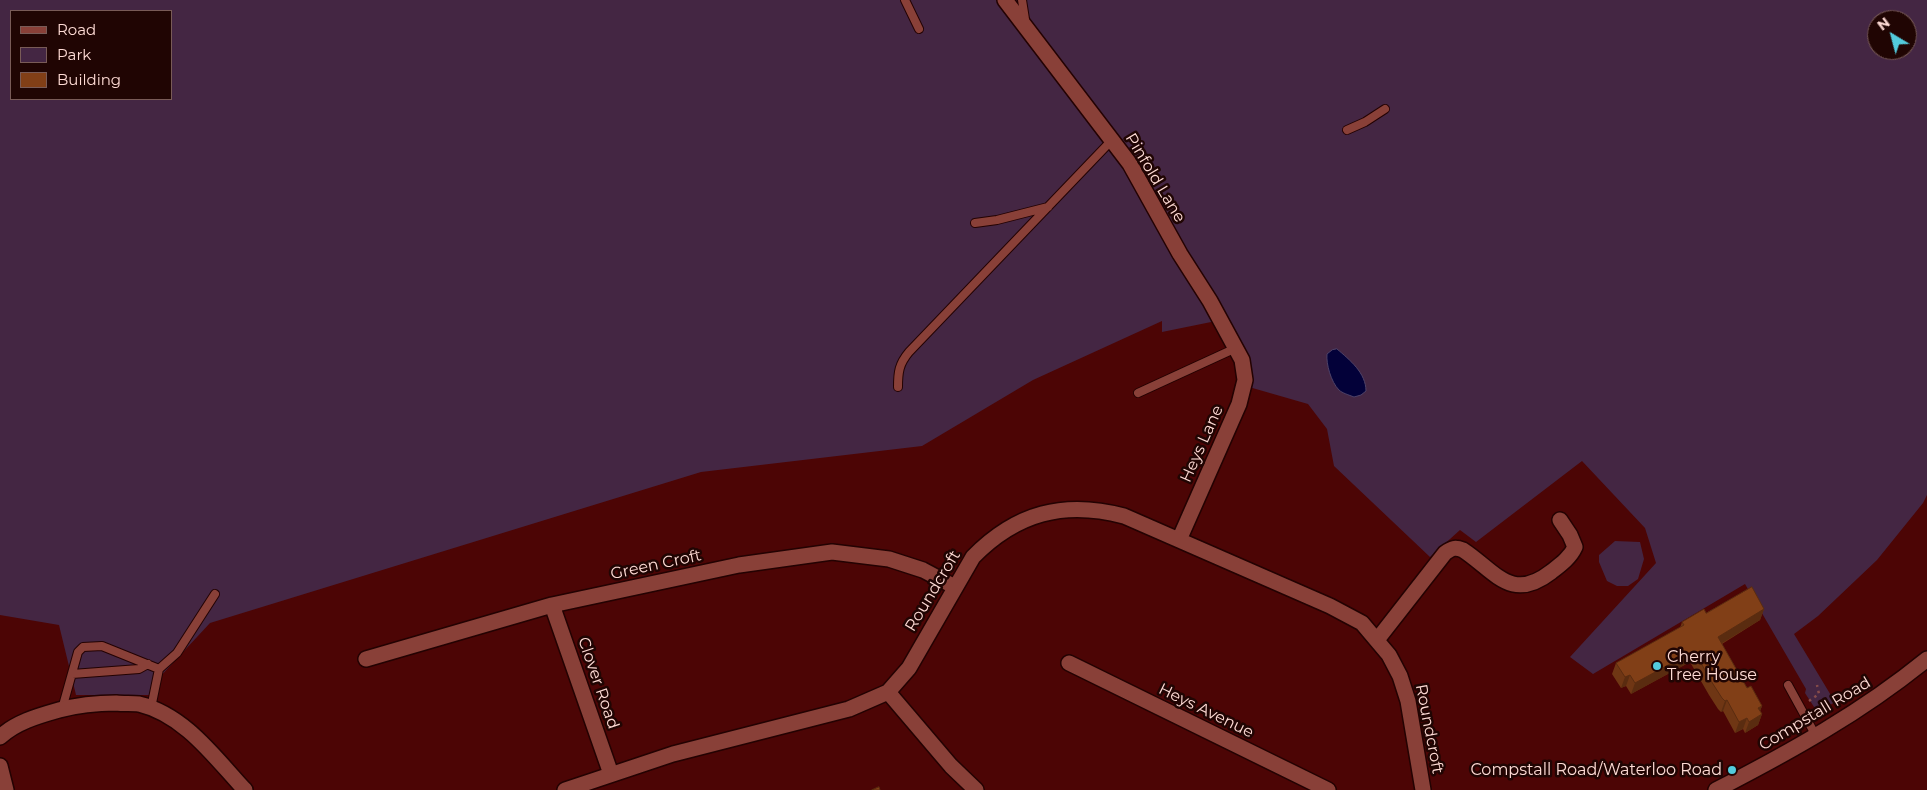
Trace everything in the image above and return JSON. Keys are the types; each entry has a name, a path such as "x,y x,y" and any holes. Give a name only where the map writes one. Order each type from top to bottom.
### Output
{"street":[{"name":"Pinfold Lane","path":"1005,0 1130,164 1239,354"},
{"name":"Heys Lane","path":"1179,540 1239,404 1245,380 1239,354"},
{"name":"Roundcroft","path":"565,790 673,754 849,709 888,692 909,668 972,557 995,536 1022,520 1052,511 1081,508 1124,516 1330,606 1362,623 1389,654 1400,676 1408,701 1423,790"},
{"path":"1377,640 1445,553 1451,548 1464,550 1512,585 1530,585 1549,574 1565,561 1575,547 1560,520"},
{"name":"Green Croft","path":"366,659 552,604 739,565 832,552 889,559 923,570 955,587"},
{"name":"Clover Road","path":"552,604 611,774"},
{"name":"Compstall Road","path":"1716,790 1786,754 1816,736 1896,684 1927,659"},
{"name":"Heys Avenue","path":"1069,663 1328,790"},
{"path":"888,692 951,766 976,790"},
{"path":"0,736 28,719 62,709 96,703 145,706 160,711 187,729 245,790"},
{"path":"0,766 6,790"}],"lane":[{"path":"905,0 919,29"},
{"path":"1022,0 1025,19 1023,23"},
{"path":"1347,130 1386,109"},
{"path":"898,387 898,369 901,362 1112,140"},
{"path":"975,223 997,220 1048,206"},
{"path":"1138,393 1239,354"},
{"path":"145,706 159,670 176,653 215,594"},
{"path":"62,709 78,652 83,647 102,646 159,670"},
{"path":"72,674 139,669 148,664"},
{"path":"1788,684 1816,736"}],"path":[{"path":"1799,707 1819,694 1817,685"}],"green space":[{"path":"0,0 1927,0 1927,495 1923,503 1877,560 1818,616 1794,634 1835,702 1822,710 1816,710 1805,693 1806,689 1745,584 1593,674 1570,657 1656,563 1645,528 1582,461 1476,542 1460,530 1430,557 1334,466 1327,429 1308,404 1249,387 1216,321 1162,332 1162,321 1033,380 922,446 701,472 210,623 158,679 157,695 76,695 59,625 0,615"},
{"path":"1615,541 1640,542 1644,559 1638,579 1628,586 1617,586 1607,581 1599,562 1599,555"}],"shaded area":[{"path":"1337,349 1356,367 1363,378 1366,391 1361,395 1354,397 1344,393 1339,390 1331,378 1327,354"}],"building":[{"name":"Cherry Tree House","path":"1752,587 1764,609 1718,637 1747,688 1751,686 1762,706 1758,708 1762,714 1749,722 1747,718 1739,722 1727,700 1725,701 1722,698 1694,651 1635,683 1630,675 1625,677 1616,663 1684,625 1682,622 1704,609 1706,613"}],"place":[{"name":"Cherry Tree House","path":"1657,666"},
{"name":"Compstall Road/Waterloo Road","path":"1732,770"}]}
